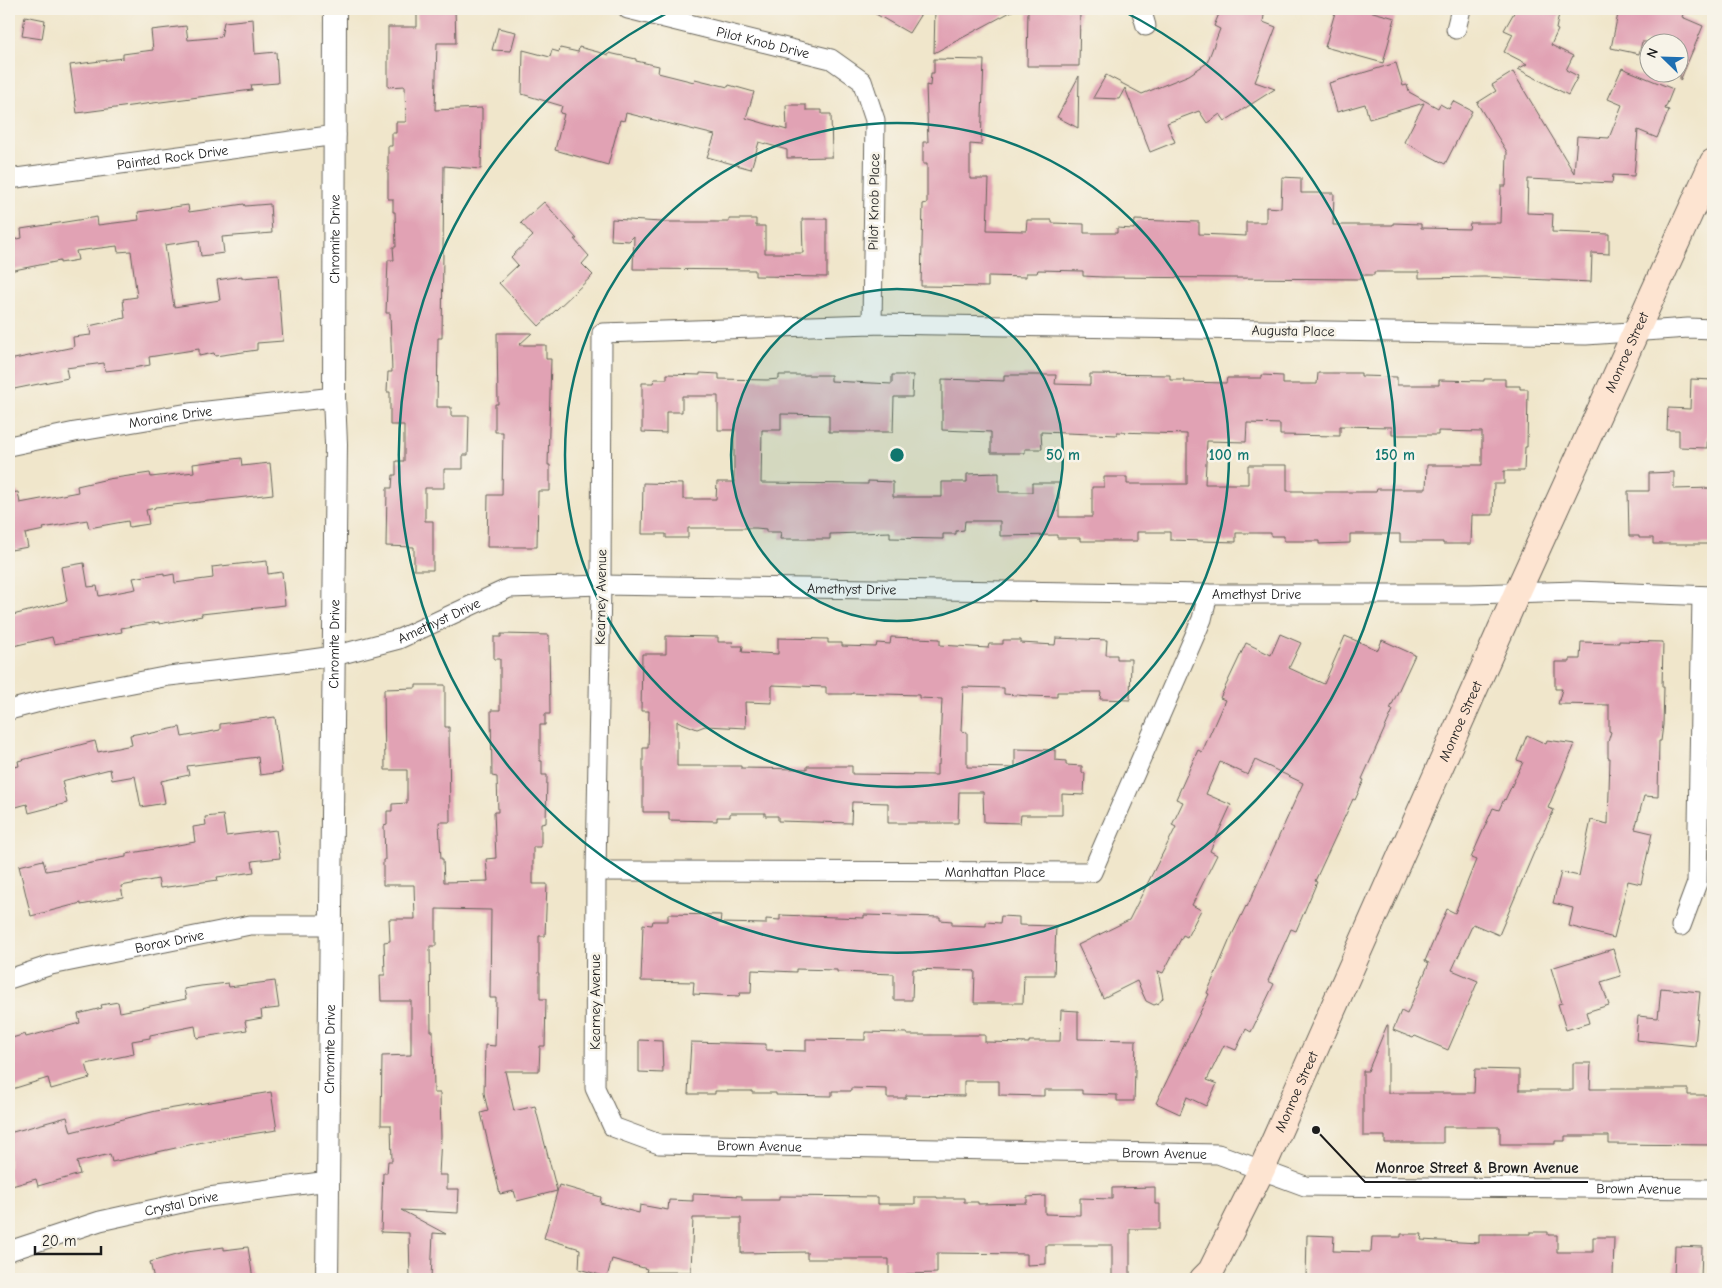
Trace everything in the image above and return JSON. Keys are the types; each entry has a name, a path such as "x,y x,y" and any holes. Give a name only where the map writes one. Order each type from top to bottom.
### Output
{"main road":[{"name":"Monroe Street","path":"1203,1279 1210,1271 1262,1169 1517,593 1713,162"}],"street":[{"name":"Chromite Drive","path":"327,1279 336,454 334,397 335,9"},
{"name":"Pilot Knob Drive","path":"628,9 831,59 862,81"},
{"path":"1456,29 1461,9"},
{"name":"Pilot Knob Place","path":"862,81 875,120 872,324"},
{"name":"Painted Rock Drive","path":"9,179 336,134"},
{"name":"Augusta Place","path":"872,324 1586,335 1688,328 1713,329"},
{"name":"Kearney Avenue","path":"613,1127 595,1088 602,333 872,324"},
{"name":"Moraine Drive","path":"9,446 75,432 189,413 334,397"},
{"name":"Amethyst Drive","path":"9,710 55,698 169,676 334,656 399,639 509,588 601,585 1208,594 1517,593 1577,591 1708,596"},
{"name":"Manhattan Place","path":"596,871 1092,872 1202,619 1208,594"},
{"path":"1681,926 1697,883 1708,596"},
{"name":"Borax Drive","path":"9,979 51,965 250,925 332,925"},
{"name":"Brown Avenue","path":"613,1127 659,1144 1218,1154 1305,1186 1713,1189"},
{"name":"Crystal Drive","path":"9,1252 100,1221 208,1197 328,1181"}],"building":[{"path":"417,9 455,9 456,43 437,43 435,110 482,108 481,169 444,166 442,338 438,338 437,407 451,407 451,416 469,416 468,455 463,455 463,469 444,469 444,488 425,488 425,521 433,521 433,570 414,570 414,547 386,546 387,488 392,488 393,475 396,475 396,461 404,461 404,425 390,425 390,392 387,392 388,372 392,372 390,313 386,313 388,260 394,260 393,247 396,247 393,199 388,199 388,146 392,146 392,133 396,133 396,122 406,122 405,86 388,87 388,27 417,27"},
{"path":"867,9 924,9 909,33"},
{"path":"935,9 1016,9 934,53"},
{"path":"1028,9 1080,9 1079,66 1027,66"},
{"path":"1221,9 1265,9 1263,22 1276,27 1255,82 1275,89 1225,121 1220,114 1207,123 1199,111 1167,123 1175,142 1150,152 1125,88 1119,99 1093,98 1106,75 1142,94 1189,75 1207,63 1220,29 1214,26"},
{"path":"1336,9 1362,9 1395,18 1383,63 1325,47"},
{"path":"1516,9 1560,9 1556,29 1558,30 1551,45 1573,56 1566,70 1578,76 1568,95 1518,69 1527,64 1504,52 1513,34 1504,30"},
{"path":"1619,9 1685,9 1682,17 1703,26 1690,57 1690,32 1640,32 1639,54 1611,48"},
{"path":"25,16 45,20 42,39 22,36"},
{"path":"253,19 255,54 276,52 278,83 251,85 252,90 77,113 70,65 123,58 123,54 153,50 151,30 186,26 188,40 221,37 224,22"},
{"path":"498,28 516,32 511,51 492,50"},
{"path":"579,47 659,66 658,73 694,82 695,79 728,87 729,85 754,92 746,118 787,130 786,105 806,105 806,110 822,110 822,114 831,114 832,157 787,158 787,150 759,142 751,169 707,157 715,135 626,113 624,121 620,120 608,165 555,150 564,114 560,113 562,106 522,94 523,50 550,57 552,50 559,52 560,48 578,52"},
{"path":"934,59 984,60 981,145 970,144 970,179 989,179 987,230 1026,231 1027,220 1052,220 1052,223 1084,224 1084,233 1117,233 1117,228 1134,229 1135,220 1199,222 1199,234 1246,236 1246,222 1266,222 1266,207 1281,208 1282,177 1301,178 1301,193 1334,193 1333,225 1393,225 1393,223 1421,224 1421,228 1469,229 1470,223 1500,223 1501,186 1506,186 1507,152 1477,103 1496,91 1492,85 1513,72 1574,173 1577,136 1609,138 1622,105 1608,99 1622,68 1640,75 1640,82 1656,82 1673,89 1665,109 1669,110 1657,138 1638,130 1634,176 1613,175 1612,183 1528,179 1527,213 1553,214 1552,232 1609,234 1609,254 1592,253 1591,282 1484,277 1419,278 1419,272 1374,272 1374,275 1362,275 1361,279 1102,277 1083,276 1083,271 1038,270 1037,273 1026,273 1026,277 988,276 988,287 921,286 923,204 927,203 927,164 923,164 923,142 928,142 926,85 930,86 931,73 934,73"},
{"path":"1396,63 1403,86 1407,85 1409,92 1438,108 1440,104 1449,109 1453,101 1472,111 1445,164 1404,142 1424,103 1369,119 1365,104 1337,112 1329,83"},
{"path":"1079,76 1078,128 1057,117"},
{"path":"544,202 577,239 574,239 589,256 582,264 593,275 539,326 499,283 518,265 511,257 533,236 521,223"},
{"path":"244,204 245,206 270,204 272,233 222,237 224,253 201,256 199,240 165,245 174,307 220,300 217,280 242,276 242,278 278,275 283,341 257,343 257,350 215,356 214,353 199,356 199,349 149,357 150,365 133,368 105,371 104,363 66,368 68,378 9,390 9,360 74,347 73,337 91,335 89,326 125,318 123,299 137,297 131,251 118,252 117,246 76,251 78,260 60,263 60,261 9,271 9,241 22,238 21,229 97,217 98,225 139,220 138,212 188,205 189,212"},
{"path":"612,219 661,222 729,222 729,219 756,219 756,226 765,226 765,253 803,253 802,219 827,219 827,277 755,276 755,270 633,269 634,236 629,241 611,240"},
{"path":"497,333 532,333 519,345 546,345 546,359 551,359 548,465 550,465 550,491 538,491 537,547 487,547 488,495 502,495 503,432 495,432 495,404 498,404"},
{"path":"700,373 719,374 719,379 767,380 779,379 779,375 831,375 831,381 892,384 892,375 913,375 912,397 894,397 893,432 829,432 829,415 781,414 781,430 762,430 761,483 868,484 868,481 893,482 893,497 942,497 942,482 967,482 967,474 999,473 999,492 1032,492 1032,483 1059,483 1059,517 1092,517 1092,487 1104,487 1104,477 1127,477 1127,484 1187,484 1187,434 1117,432 1117,435 1041,432 1042,449 1025,449 1025,453 991,453 991,432 942,430 942,379 1004,381 1004,375 1056,375 1055,384 1090,385 1090,374 1170,375 1170,380 1184,380 1184,382 1226,383 1227,378 1262,378 1262,375 1283,376 1283,384 1317,384 1318,373 1361,373 1361,376 1397,377 1397,385 1439,385 1439,380 1484,381 1484,379 1505,379 1505,386 1520,386 1520,389 1528,389 1527,447 1525,447 1524,471 1504,471 1504,484 1494,484 1493,515 1472,515 1471,544 1400,542 1400,534 1350,534 1350,543 1319,544 1319,541 1284,541 1284,536 1271,536 1271,533 1236,533 1236,542 1170,540 1170,532 1137,532 1137,541 1080,541 1080,538 1057,538 1057,535 1000,536 1000,521 965,521 964,530 956,531 956,534 943,534 943,539 890,538 890,532 830,534 830,539 780,539 781,532 766,532 766,529 756,528 688,528 688,538 666,538 666,534 642,534 643,483 683,484 683,499 716,499 717,482 734,482 734,430 718,430 718,396 682,396 682,412 666,412 666,433 642,432 642,383 653,383 654,379 667,379 667,374 700,375","holes":["1247,423 1280,424 1280,435 1340,436 1340,426 1392,427 1392,435 1438,435 1438,431 1482,432 1482,465 1427,465 1426,489 1377,489 1376,492 1287,491 1287,465 1248,465 1248,484 1205,484 1207,441 1246,442"]},
{"path":"1691,379 1713,380 1713,431 1708,431 1707,448 1679,447 1679,430 1667,430 1668,408 1690,409"},
{"path":"241,458 242,466 270,463 273,494 155,507 146,510 149,524 129,527 128,521 89,528 87,520 43,528 44,530 25,534 28,547 11,550 9,538 9,493 18,492 20,503 78,492 77,486 108,479 150,473 151,477 194,472 193,464"},
{"path":"1674,472 1674,489 1713,488 1713,544 1653,544 1653,538 1629,536 1628,491 1649,491 1649,473"},
{"path":"267,561 268,574 282,572 285,605 201,614 202,616 159,624 159,622 121,628 122,632 54,644 52,637 9,647 9,616 67,601 61,567 84,563 88,587 97,586 99,596 136,589 133,578 164,573 164,576 174,574 175,583 213,578 212,567"},
{"path":"501,634 549,635 550,714 545,714 545,725 540,725 540,761 542,761 542,775 547,775 546,823 541,824 541,847 533,847 533,884 547,884 545,936 539,936 540,999 546,999 545,1046 540,1046 539,1071 505,1071 514,1111 535,1106 557,1191 517,1201 514,1191 500,1194 481,1113 488,1111 484,1093 485,1045 495,1046 496,998 490,998 491,910 436,909 436,946 430,946 434,1093 440,1093 441,1136 439,1175 447,1175 447,1189 459,1189 458,1213 401,1210 446,1234 433,1233 431,1279 410,1279 409,1233 381,1232 383,1173 387,1173 388,1161 392,1161 391,1125 381,1125 382,1056 411,1055 411,1001 381,1001 380,975 385,975 384,942 390,941 389,919 415,919 414,885 383,885 383,860 385,860 384,826 387,825 387,811 392,811 392,804 407,803 407,770 385,770 384,689 416,688 416,685 445,685 445,727 449,727 450,822 439,822 444,882 488,881 486,859 496,858 494,812 498,812 497,777 492,776 491,710 500,710 500,659 494,659 494,637 501,637"},
{"path":"1280,634 1301,643 1289,668 1324,684 1345,636 1378,650 1382,640 1415,655 1390,709 1393,710 1362,779 1364,780 1355,800 1353,799 1315,881 1317,882 1296,931 1291,929 1268,981 1274,984 1251,1032 1246,1029 1236,1050 1224,1045 1207,1080 1217,1084 1206,1106 1187,1097 1180,1114 1156,1103 1209,994 1207,993 1230,939 1247,907 1303,783 1255,760 1248,775 1220,762 1206,794 1231,805 1210,851 1217,855 1192,905 1201,910 1187,937 1183,935 1163,973 1158,971 1163,998 1159,1003 1154,1005 1146,1001 1137,981 1103,998 1078,945 1129,920 1176,827 1172,825 1183,802 1176,799 1198,750 1202,752 1225,700 1220,698 1246,643 1271,655"},
{"path":"666,636 718,637 718,642 733,642 732,646 743,646 742,652 778,654 778,638 828,639 828,643 842,643 842,646 876,647 877,643 890,644 891,637 940,639 940,645 988,648 989,644 1003,644 1003,640 1021,640 1021,643 1055,645 1056,638 1107,640 1106,655 1117,655 1117,659 1131,659 1130,700 1100,699 1101,692 1057,692 1057,697 1029,696 1004,694 1004,688 963,687 961,731 967,732 967,767 1015,768 1015,749 1055,750 1055,760 1066,761 1066,765 1082,766 1082,773 1085,773 1084,795 1062,794 1062,815 1021,815 1020,823 984,822 983,792 959,792 958,823 888,823 888,803 852,802 851,823 778,821 778,816 765,816 765,813 730,813 730,817 717,817 717,821 669,820 669,812 643,812 643,748 648,748 649,711 641,711 642,654 666,654","holes":["772,685 826,687 826,694 919,695 919,698 942,699 937,775 852,774 852,766 807,766 807,769 677,766 677,721 697,729 705,726 746,728 745,702 772,703"]},
{"path":"1619,641 1663,642 1662,687 1664,687 1663,725 1661,741 1659,741 1658,797 1644,796 1635,829 1652,833 1641,884 1628,881 1614,938 1569,926 1573,908 1553,903 1561,872 1579,876 1591,820 1608,824 1610,758 1608,758 1608,742 1611,732 1609,731 1609,705 1558,704 1562,689 1555,689 1555,662 1570,662 1570,659 1580,659 1581,642 1619,643"},
{"path":"275,717 282,772 260,775 258,757 187,766 189,775 161,781 165,803 141,807 135,776 112,780 110,769 62,781 67,803 29,813 27,804 9,809 9,768 19,766 18,761 95,741 98,752 132,745 130,735 147,732 148,734 180,727 182,737 220,730 220,724"},
{"path":"1527,735 1546,744 1547,740 1575,744 1548,808 1554,810 1499,935 1473,924 1452,970 1478,981 1448,1050 1415,1036 1413,1038 1393,1030 1401,1011 1407,1014 1429,963 1425,961 1447,909 1455,913 1476,860 1471,858 1493,808 1499,810 1523,762 1517,760"},
{"path":"223,815 226,836 276,830 280,858 252,861 254,872 217,877 218,880 160,888 158,879 121,886 123,897 81,905 81,903 31,916 19,866 43,860 46,871 126,857 126,854 195,842 193,827 206,825 205,817"},
{"path":"668,914 721,915 720,923 766,924 766,919 780,920 780,915 864,918 864,915 940,917 940,920 952,921 952,925 986,926 986,922 1000,923 1001,916 1019,917 1019,925 1056,926 1054,975 1024,975 1023,1003 974,1003 975,971 913,969 912,1000 894,1000 894,974 837,972 837,970 796,969 796,972 752,970 751,993 740,993 739,996 693,994 694,982 641,981 643,924 652,925 653,921 668,921"},
{"path":"1613,949 1621,976 1601,982 1609,1005 1586,1012 1589,1023 1566,1030 1558,1004 1562,1003 1551,968"},
{"path":"275,981 279,1008 261,1010 262,1018 245,1021 247,1030 197,1038 195,1026 150,1035 150,1038 132,1041 134,1054 86,1064 90,1078 51,1089 48,1078 9,1090 9,1039 25,1034 26,1037 80,1023 78,1014 102,1008 101,1005 118,1002 120,1012 186,999 184,989 228,983 229,987"},
{"path":"1661,988 1700,992 1695,1046 1636,1040 1638,1016 1658,1018"},
{"path":"1061,1010 1078,1011 1078,1039 1136,1040 1134,1101 1117,1101 1117,1095 1082,1094 1082,1090 1044,1090 1044,1096 999,1095 999,1081 964,1081 964,1096 906,1095 906,1098 887,1098 887,1089 851,1088 851,1091 832,1091 832,1096 776,1095 776,1093 752,1093 752,1091 715,1091 715,1094 688,1094 691,1042 766,1044 766,1050 806,1051 806,1039 865,1040 865,1032 907,1033 907,1035 985,1035 985,1042 1029,1043 1029,1041 1060,1041"},
{"path":"1387,1025 1388,1093 1474,1093 1475,1069 1519,1070 1519,1090 1573,1090 1573,1063 1591,1063 1590,1089 1688,1089 1688,1095 1713,1095 1713,1145 1609,1144 1609,1136 1565,1136 1565,1141 1555,1141 1555,1144 1500,1144 1500,1127 1443,1127 1443,1143 1385,1143 1385,1136 1363,1136 1363,1071 1368,1071"},
{"path":"639,1040 662,1041 663,1073 639,1072"},
{"path":"271,1092 277,1130 212,1140 112,1162 110,1154 77,1162 80,1174 38,1186 36,1179 12,1186 9,1175 9,1133 67,1117 71,1132 156,1111"},
{"path":"559,1185 601,1197 600,1203 639,1213 640,1205 668,1210 669,1200 693,1201 693,1194 742,1196 742,1200 779,1200 779,1196 878,1197 878,1204 915,1204 915,1197 964,1198 964,1202 978,1202 978,1204 1027,1203 1027,1197 1045,1196 1045,1214 1080,1215 1080,1198 1112,1199 1112,1188 1155,1187 1155,1204 1160,1204 1160,1229 1130,1229 1130,1277 1112,1277 1112,1245 1046,1245 1046,1264 1027,1265 1027,1254 937,1253 937,1273 906,1274 906,1277 889,1277 889,1259 807,1259 807,1252 741,1253 741,1218 693,1218 691,1272 646,1272 647,1269 612,1259 607,1277 579,1269 580,1249 544,1238"},
{"path":"1530,1232 1548,1232 1548,1235 1557,1235 1557,1252 1593,1252 1593,1237 1614,1237 1613,1279 1306,1279 1307,1235 1334,1236 1333,1251 1371,1252 1372,1237 1401,1237 1401,1234 1422,1234 1421,1240 1479,1243 1479,1234 1530,1234"},
{"path":"1675,1246 1702,1247 1701,1279 1674,1279"},
{"path":"224,1247 224,1250 248,1247 253,1279 154,1279 150,1262 187,1252"}],"place":[{"name":"Monroe Street & Brown Avenue","path":"1316,1130"}]}
